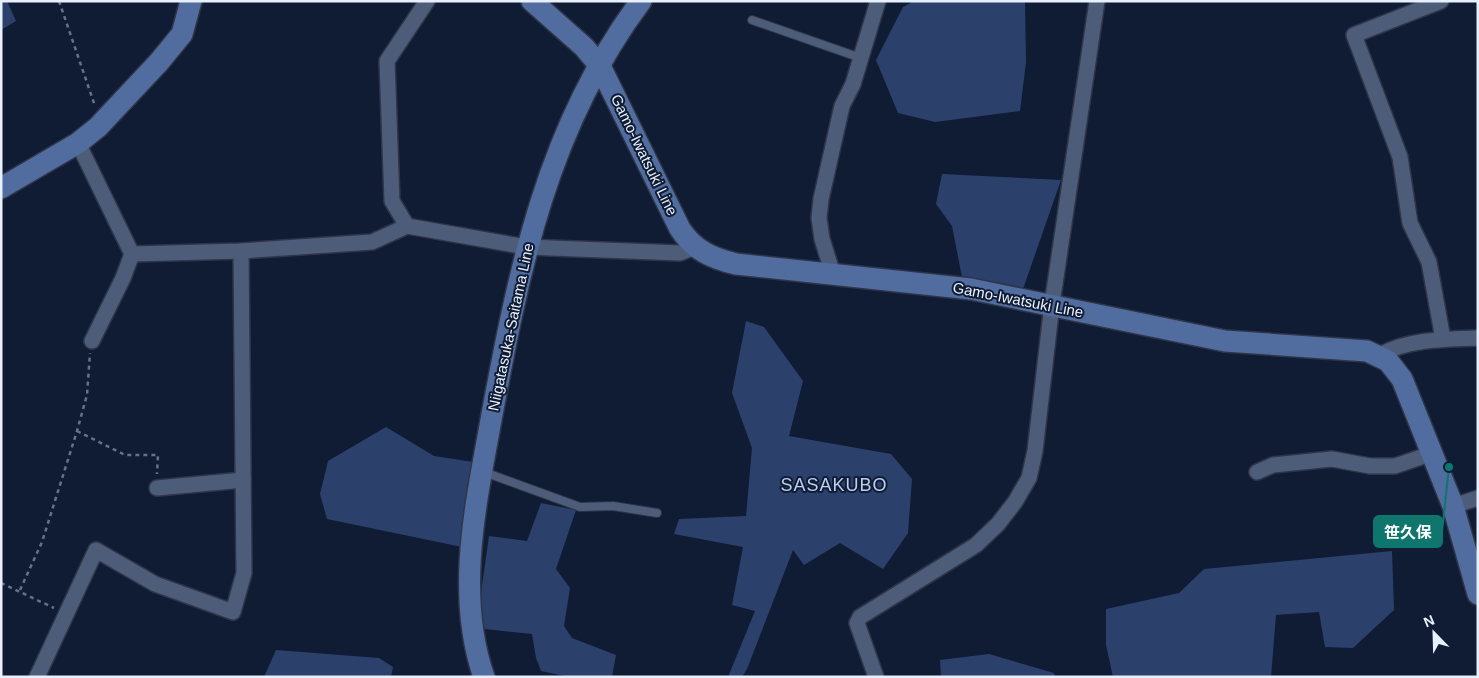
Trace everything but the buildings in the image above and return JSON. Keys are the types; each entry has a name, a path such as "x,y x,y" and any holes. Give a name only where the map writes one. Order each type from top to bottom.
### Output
{"main road":[{"path":"1,188 78,143 102,123 159,62 182,34 191,1"},
{"name":"Gamo-Iwatsuki Line","path":"532,1 584,47 600,66 680,229 696,247 712,257 736,264 971,289 1052,304 1195,337 1259,345 1353,350 1380,355"},
{"name":"Niigatasuka-Saitama Line","path":"484,677 474,641 469,572 482,471 510,320 526,247 547,182 563,141 600,66 641,1"},
{"path":"1380,355 1396,369 1402,380 1433,453 1453,506 1477,589"}],"street":[{"path":"407,226 392,201 387,61 427,1"},
{"path":"833,274 822,239 819,218 821,200 842,106 853,84 878,1"},
{"path":"876,677 858,623 860,618 976,545 998,524 1015,502 1029,478 1035,451 1052,304 1097,1"},
{"path":"1441,1 1354,35 1400,157 1410,223 1429,262 1443,339"},
{"path":"78,143 132,254 123,278 92,341"},
{"path":"132,254 241,251 372,242 407,226 526,247 680,253 696,247"},
{"path":"37,677 96,550 156,584 233,612 244,573 241,251"},
{"path":"1380,355 1390,348 1443,339 1478,338"},
{"path":"1257,472 1274,465 1332,459 1370,466 1395,466 1433,453"},
{"path":"157,488 243,480"},
{"path":"1453,506 1478,498"}],"lane":[{"path":"752,20 861,58"},
{"path":"482,471 580,507 612,506 657,513"}],"path":[{"path":"59,1 102,123"},
{"path":"20,590 42,542 77,431 86,395 92,341"},
{"path":"77,431 125,456 158,455 157,488"},
{"path":"1,583 20,590 66,613"}],"shaded area":[{"path":"1,1 7,1 16,21 1,30"},
{"path":"914,1 1025,1 1026,62 1020,111 935,122 898,113 876,60 903,7"},
{"path":"942,174 1061,180 1023,289 962,277 952,226 936,204"},
{"path":"746,321 764,327 803,381 789,436 891,454 912,479 908,533 883,569 840,543 804,565 793,550 747,669 742,677 728,677 755,611 732,605 743,547 674,534 679,519 746,516 752,448 732,393"},
{"path":"386,427 434,456 480,463 462,547 327,519 320,494 328,461"},
{"path":"541,503 576,510 556,569 570,588 564,626 572,638 616,655 612,677 569,677 541,671 536,658 532,634 476,628 489,536 527,541"},
{"path":"1392,551 1394,610 1353,648 1325,647 1319,612 1276,615 1271,677 1113,677 1106,645 1106,609 1179,593 1204,569"},
{"path":"276,650 379,658 393,667 391,677 264,677"},
{"path":"989,654 1054,673 1055,677 941,677 940,660"}],"place":[{"name":"笹久保","path":"1449,467"}],"district":[{"name":"SASAKUBO","path":"834,485"}]}
